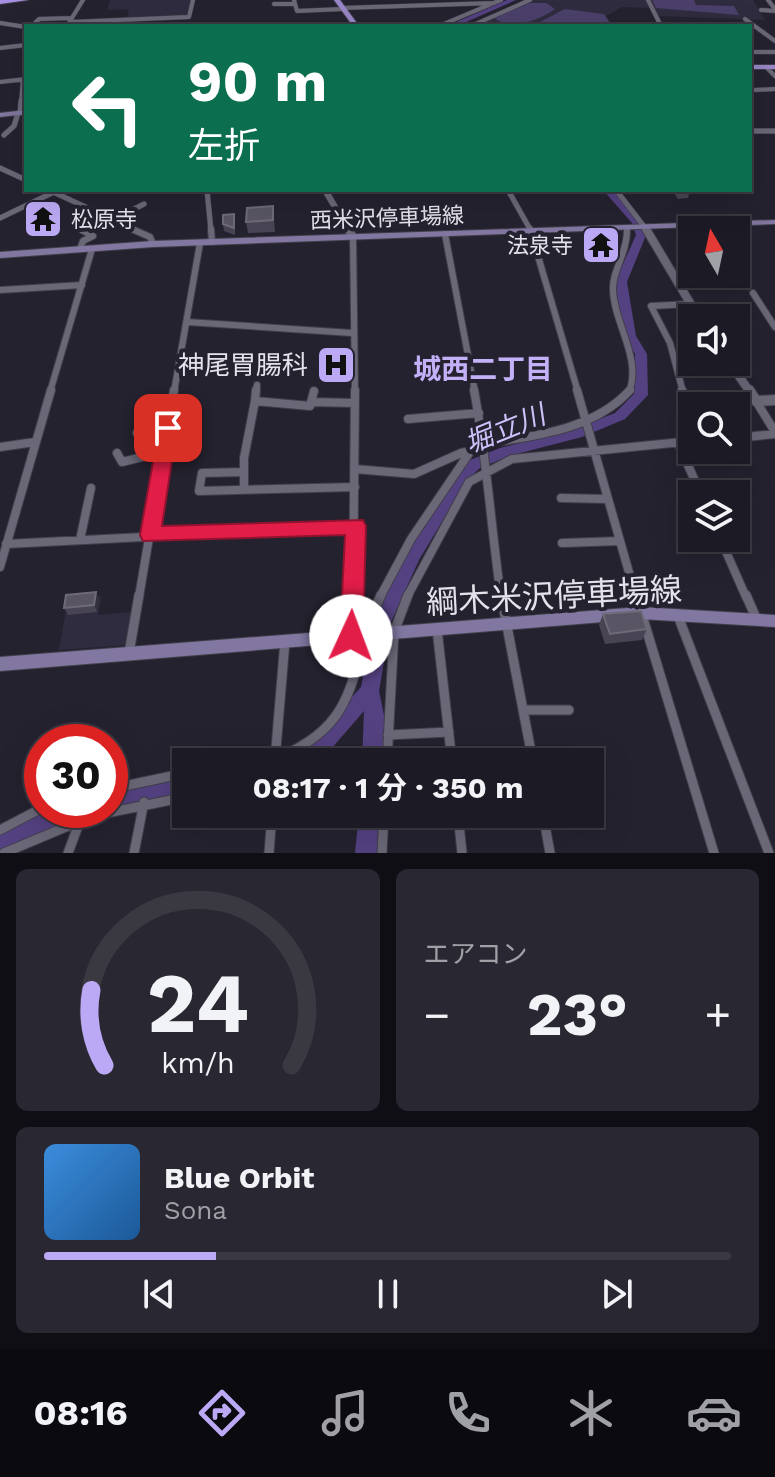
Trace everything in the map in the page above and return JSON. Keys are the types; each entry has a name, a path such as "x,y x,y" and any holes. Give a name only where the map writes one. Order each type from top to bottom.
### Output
{"highway":[{"path":"0,2 25,0"}],"main road":[{"path":"337,0 354,24"},
{"path":"0,115 21,113"},
{"name":"西米沢停車場線","path":"0,255 153,244 627,230 775,222"},
{"name":"綱木米沢停車場線","path":"0,664 640,613 775,621"}],"street":[{"path":"70,22 83,0"},
{"path":"34,24 39,19 70,22 189,17 193,0"},
{"path":"442,24 501,0"},
{"path":"476,24 530,0"},
{"path":"648,0 660,24"},
{"path":"768,0 775,18"},
{"path":"274,4 295,2 297,11 436,2 494,3"},
{"path":"436,2 440,24"},
{"path":"761,10 773,10"},
{"path":"1,22 11,18"},
{"path":"745,19 772,34 775,41"},
{"path":"1,22 24,27"},
{"path":"0,48 24,45"},
{"path":"752,52 775,52"},
{"path":"771,67 775,76"},
{"path":"0,82 24,79 21,113 14,126 4,135"},
{"path":"755,90 775,89"},
{"path":"752,131 775,131"},
{"path":"0,168 24,179"},
{"path":"0,218 49,192"},
{"path":"53,192 150,237 153,244"},
{"path":"207,192 212,242"},
{"path":"293,748 317,733 344,705 356,684 361,635 355,487 353,237 326,192"},
{"path":"509,192 532,232 640,613 714,853"},
{"path":"617,192 645,229 690,304"},
{"path":"113,220 144,204"},
{"path":"80,249 83,241 93,236 73,225 96,212"},
{"path":"355,469 414,474 470,452 540,436 587,421 624,400 632,385 631,356 621,334 613,285 614,276 625,255 627,230"},
{"path":"445,234 485,448 487,502 505,623 530,748"},
{"path":"129,653 200,243"},
{"path":"0,567 92,249"},
{"path":"0,290 82,285"},
{"path":"753,293 775,327"},
{"path":"678,305 651,306 670,343 678,374"},
{"path":"187,322 352,333"},
{"path":"739,376 775,433 750,436"},
{"path":"244,490 257,385"},
{"path":"255,401 310,406 314,391"},
{"path":"756,401 775,400"},
{"path":"311,402 355,403"},
{"path":"408,419 479,413"},
{"path":"137,433 168,428"},
{"path":"0,447 35,442"},
{"path":"388,748 392,632 408,595 469,482 512,459 678,443"},
{"path":"117,453 122,462 163,452"},
{"path":"361,635 442,488 470,452"},
{"path":"244,472 202,473 199,491 355,487"},
{"path":"80,540 91,488"},
{"path":"561,498 607,499"},
{"path":"6,544 356,526"},
{"path":"562,543 620,541"},
{"path":"726,552 757,620"},
{"path":"678,615 769,853"},
{"path":"437,628 451,748"},
{"path":"274,748 285,641"},
{"path":"523,710 569,710"},
{"path":"388,735 449,732"},
{"path":"128,785 172,776"},
{"path":"128,807 172,799"},
{"path":"134,853 144,802"},
{"path":"0,830 24,817"},
{"path":"4,853 58,828"},
{"path":"68,853 77,828"},
{"path":"269,853 271,828"},
{"path":"382,853 383,828"},
{"path":"459,828 462,853"},
{"path":"546,828 550,853"}],"shaded area":[{"path":"110,0 191,0 189,17 127,19 129,9 107,10"},
{"path":"533,0 646,0 651,8 622,7 606,16 611,24 493,24 480,21"},
{"path":"650,0 753,0 765,20 658,16"},
{"path":"652,0 694,0 696,5 734,6 739,15 656,8"},
{"path":"530,3 546,3 555,9 542,17 517,24 494,18"},
{"path":"565,9 604,14 611,24 536,24"},
{"path":"101,596 98,615 132,612 126,645 59,650 68,599"}],"building":[{"path":"41,206 51,211 39,217 29,211"},
{"path":"273,206 273,220 246,222 247,208"},
{"path":"234,214 234,228 223,224 223,215"},
{"path":"96,592 94,605 64,608 66,595"},
{"path":"641,611 647,629 610,634 603,614"}],"waterway":[{"name":"堀立川","path":"456,24 513,0"},
{"name":"堀立川","path":"370,691 382,622 412,557 462,476 475,464 505,452 577,433 620,416 641,395 641,354 630,336 621,282 641,235 637,222 610,192"},
{"path":"319,748 370,691"},
{"name":"堀立川","path":"370,691 375,720 373,748"},
{"path":"128,795 172,786"},
{"path":"0,842 30,828"},
{"name":"堀立川","path":"366,853 368,828"}],"place":[{"name":"松原寺","path":"43,219"},
{"name":"法泉寺","path":"601,245"},
{"name":"神尾胃腸科","path":"336,365"}],"district":[{"name":"城西二丁目","path":"483,369"}],"route":[{"path":"168,428 151,535 356,526 351,636"}]}
